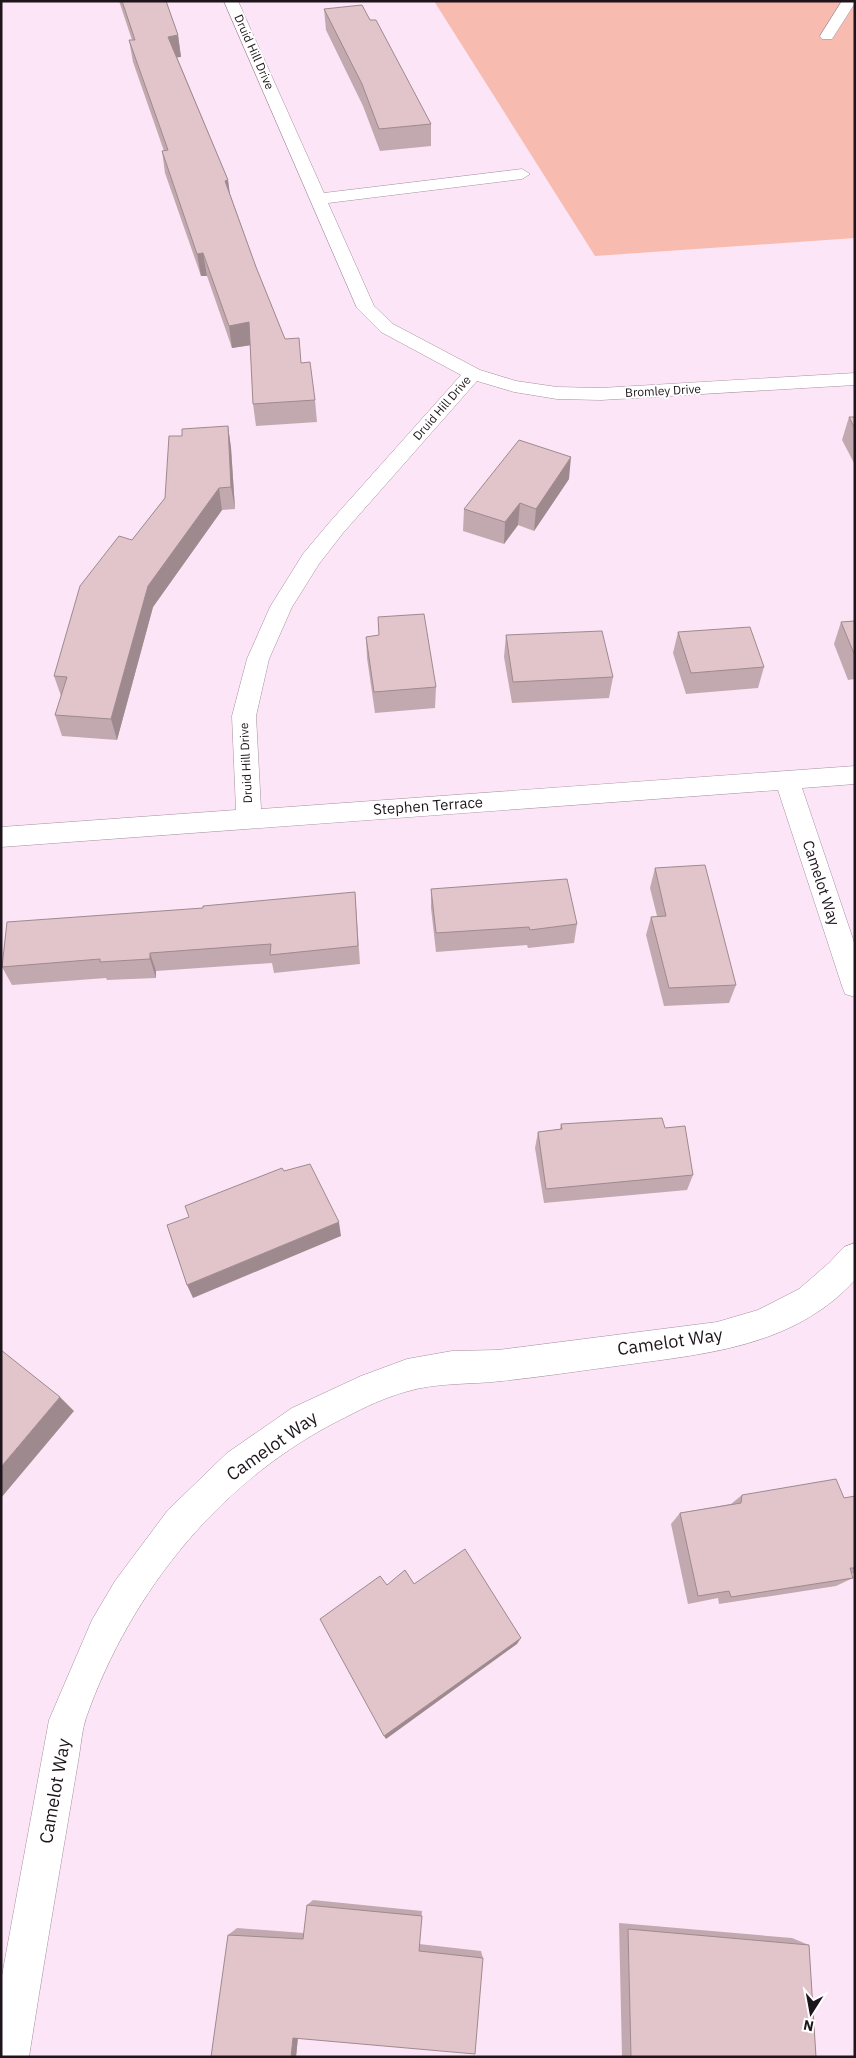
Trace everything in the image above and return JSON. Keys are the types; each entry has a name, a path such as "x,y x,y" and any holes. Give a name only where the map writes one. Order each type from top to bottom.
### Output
{"street":[{"name":"Druid Hill Drive","path":"231,1 366,308 387,328 472,374 336,528 311,559 280,607 258,659 244,716 249,818"},
{"path":"827,36 849,1"},
{"path":"318,199 522,174"},
{"name":"Bromley Drive","path":"472,374 514,386 557,393 601,394 855,379"},
{"name":"Stephen Terrace","path":"1,837 855,775"},
{"name":"Camelot Way","path":"787,781 855,986"},
{"name":"Camelot Way","path":"8,2057 67,1720 105,1633 128,1593 180,1522 239,1465 304,1420 372,1387 407,1375 452,1367 498,1366 679,1342 752,1330 784,1317 812,1299 837,1279 855,1257"}],"shaded area":[{"path":"434,1 855,1 855,238 595,256"}],"building":[{"path":"122,1 166,1 178,35 168,37 228,180 225,181 256,267 285,339 299,338 301,363 310,362 315,400 253,404 249,322 229,326 203,253 197,254 162,151 168,150 129,40 135,40"},
{"path":"362,5 370,20 376,20 431,124 379,129 362,84 324,9"},
{"path":"849,417 855,417 855,429"},
{"path":"228,426 231,487 219,488 148,586 111,719 55,715 67,677 54,676 80,586 119,536 132,540 165,498 169,436 182,436 182,429"},
{"path":"519,440 571,457 536,509 520,503 505,522 464,509"},
{"path":"424,614 436,687 374,692 366,637 379,635 378,617"},
{"path":"855,621 855,656 841,622"},
{"path":"750,627 764,667 691,673 678,632"},
{"path":"602,631 613,677 513,682 506,635"},
{"path":"705,865 736,985 669,988 651,917 666,916 655,868"},
{"path":"567,879 577,924 530,930 529,927 436,933 431,889"},
{"path":"355,892 358,946 270,955 271,944 150,953 150,959 100,962 100,959 2,967 7,922 203,908 203,906"},
{"path":"662,1118 665,1128 685,1126 693,1175 546,1189 538,1132 562,1129 561,1124"},
{"path":"310,1164 339,1222 187,1285 167,1225 189,1217 185,1206 282,1168 284,1171"},
{"path":"1,1350 60,1397 1,1467"},
{"path":"836,1479 844,1498 855,1496 855,1568 850,1568 853,1578 731,1597 729,1591 698,1596 680,1513 741,1503 742,1495"},
{"path":"465,1549 521,1638 384,1736 320,1619 380,1576 387,1585 405,1570 414,1584"},
{"path":"307,1905 422,1916 419,1951 483,1958 475,2054 293,2038 291,2057 211,2057 228,1935 303,1939"},
{"path":"628,1929 809,1945 816,2057 631,2057"}]}
